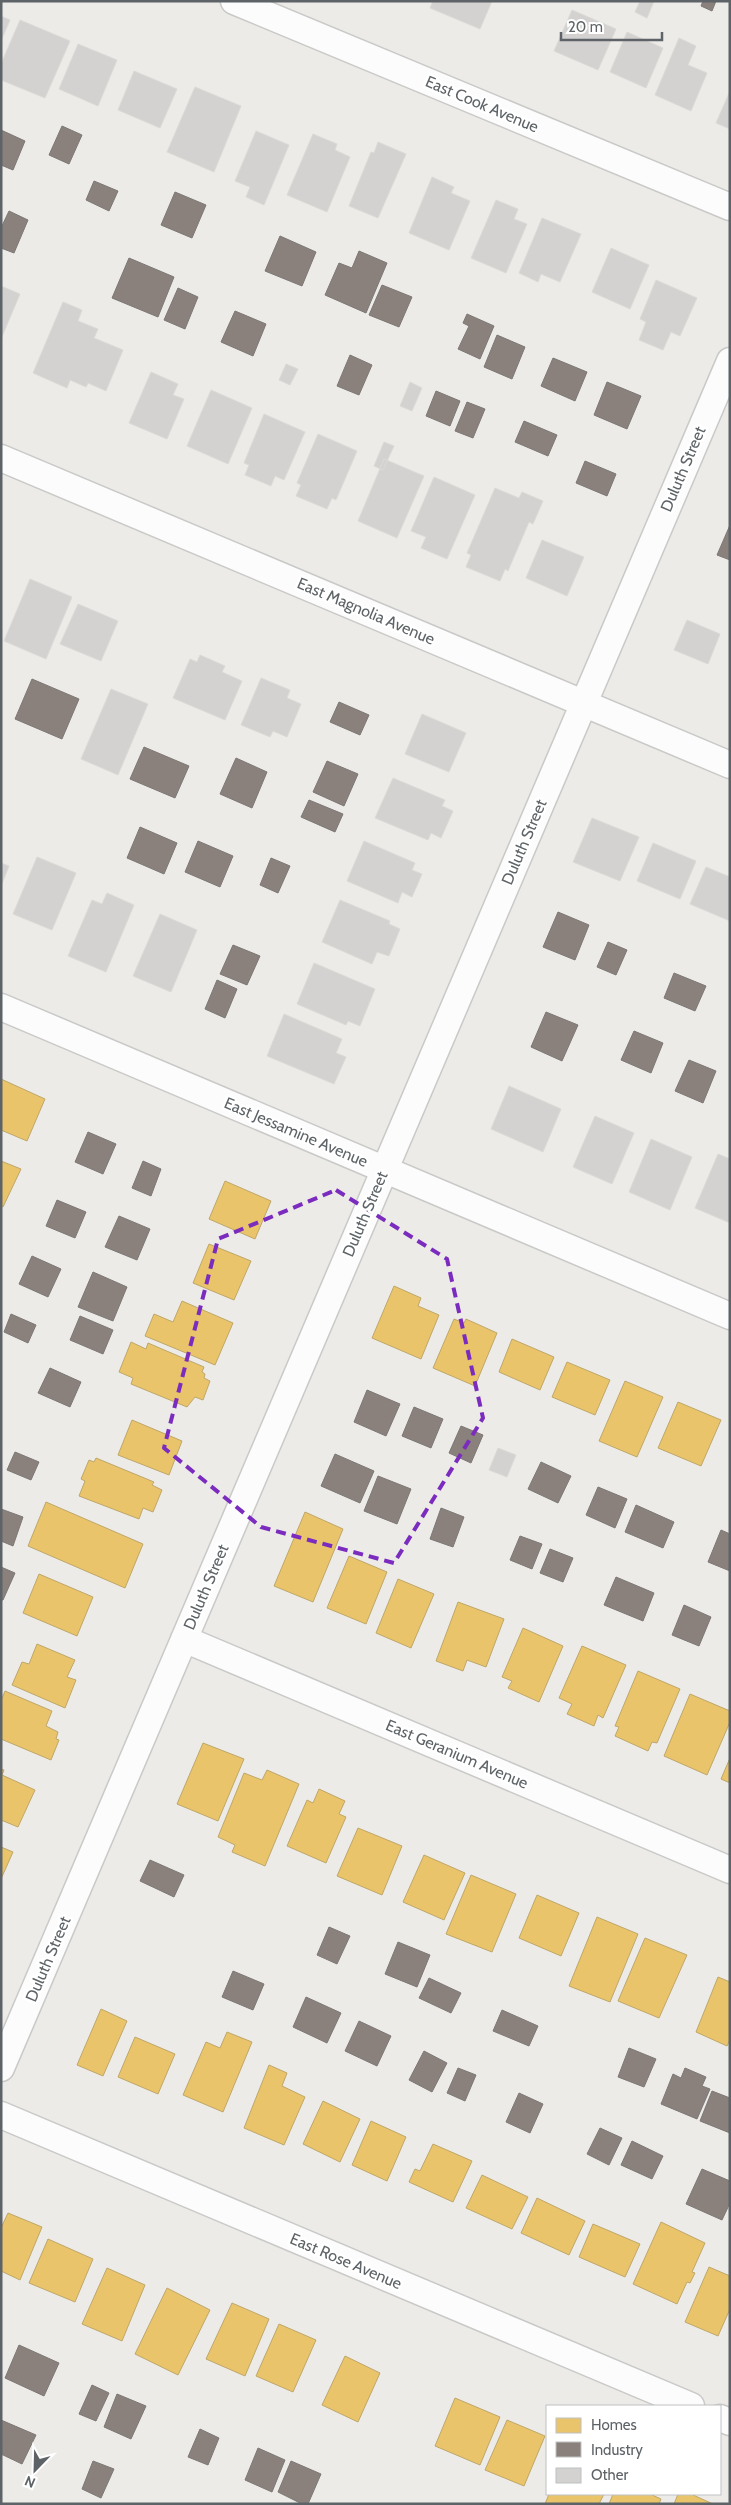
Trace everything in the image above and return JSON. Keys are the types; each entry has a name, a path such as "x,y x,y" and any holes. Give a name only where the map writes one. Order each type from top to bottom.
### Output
{"street":[{"name":"East Cook Avenue","path":"234,1 730,207"},
{"name":"Duluth Street","path":"1,2068 730,361"},
{"name":"East Magnolia Avenue","path":"1,458 730,765"},
{"name":"East Jessamine Avenue","path":"1,1008 730,1316"},
{"name":"East Geranium Avenue","path":"184,1639 730,1870"},
{"name":"East Rose Avenue","path":"1,2115 690,2405"}],"highlighted area":[{"path":"336,1190 447,1259 483,1418 394,1563 261,1527 164,1448 218,1239"}],"building: Homes":[{"path":"1,1079 45,1099 27,1141 1,1130"},
{"path":"1,1161 21,1169 3,1207 1,1206"},
{"path":"225,1181 271,1201 255,1239 209,1219"},
{"path":"209,1244 251,1261 234,1300 193,1283"},
{"path":"394,1286 421,1298 418,1306 439,1315 421,1359 372,1338"},
{"path":"182,1301 233,1323 215,1365 145,1336 154,1314 173,1322"},
{"path":"454,1319 464,1323 466,1319 497,1333 475,1386 433,1368"},
{"path":"512,1339 554,1357 540,1390 499,1372"},
{"path":"131,1342 146,1349 148,1343 204,1367 202,1372 205,1374 204,1378 210,1381 203,1400 195,1397 187,1407 131,1384 133,1378 119,1372"},
{"path":"567,1362 610,1380 595,1415 552,1397"},
{"path":"625,1381 663,1397 637,1457 599,1441"},
{"path":"678,1402 721,1420 701,1466 658,1448"},
{"path":"132,1420 182,1441 169,1475 118,1455"},
{"path":"96,1458 154,1482 152,1485 162,1490 153,1512 143,1508 139,1519 79,1496 85,1481 81,1479 89,1460 94,1462"},
{"path":"46,1502 143,1544 125,1588 28,1546"},
{"path":"305,1512 343,1529 313,1602 274,1586"},
{"path":"349,1556 387,1572 366,1624 327,1608"},
{"path":"39,1574 93,1597 77,1636 23,1613"},
{"path":"398,1579 434,1594 411,1648 376,1633"},
{"path":"458,1602 504,1619 486,1667 467,1660 463,1671 436,1661"},
{"path":"523,1628 563,1646 539,1702 508,1688 512,1681 502,1677"},
{"path":"37,1644 75,1660 67,1677 76,1680 65,1708 12,1685 22,1662 29,1664"},
{"path":"582,1646 626,1665 603,1718 598,1715 594,1726 567,1714 572,1704 559,1698"},
{"path":"638,1671 680,1689 657,1743 652,1742 648,1751 615,1736 619,1727 615,1726"},
{"path":"5,1691 52,1711 46,1726 58,1732 56,1739 59,1740 51,1760 1,1739 1,1701"},
{"path":"690,1694 730,1711 730,1722 707,1775 664,1756"},
{"path":"203,1743 244,1759 218,1821 177,1804"},
{"path":"730,1758 730,1783 721,1779"},
{"path":"1,1769 4,1770 2,1775 35,1790 18,1827 1,1820"},
{"path":"267,1770 299,1784 265,1866 232,1852 235,1845 218,1837 244,1773 262,1780"},
{"path":"319,1789 345,1801 339,1814 346,1817 326,1863 287,1846 307,1800 313,1803"},
{"path":"358,1828 402,1846 382,1895 337,1876"},
{"path":"1,1847 13,1852 1,1879"},
{"path":"424,1855 465,1873 444,1920 403,1902"},
{"path":"471,1875 516,1894 492,1952 446,1934"},
{"path":"537,1895 579,1913 561,1956 519,1938"},
{"path":"597,1917 638,1934 610,2002 569,1986"},
{"path":"645,1938 687,1955 659,2018 618,2001"},
{"path":"718,1977 730,1982 730,2040 727,2046 696,2032"},
{"path":"101,2009 127,2021 103,2076 77,2065"},
{"path":"227,2032 252,2042 223,2112 183,2095 206,2042 220,2048"},
{"path":"135,2037 175,2054 158,2094 118,2077"},
{"path":"269,2065 287,2073 282,2086 305,2097 284,2145 244,2128"},
{"path":"323,2101 360,2119 340,2162 303,2144"},
{"path":"371,2121 406,2137 387,2181 352,2165"},
{"path":"433,2144 472,2161 453,2202 409,2182 415,2169 420,2171"},
{"path":"482,2175 528,2197 512,2229 466,2208"},
{"path":"537,2198 585,2221 569,2255 521,2233"},
{"path":"8,2213 42,2227 20,2280 1,2271 1,2228"},
{"path":"661,2222 705,2243 692,2272 695,2273 690,2283 687,2282 677,2304 633,2284"},
{"path":"593,2224 640,2244 625,2277 579,2257"},
{"path":"48,2239 93,2259 75,2302 29,2283"},
{"path":"709,2267 730,2276 730,2309 718,2336 685,2322"},
{"path":"107,2268 145,2285 122,2341 82,2324"},
{"path":"167,2288 210,2310 178,2375 135,2354"},
{"path":"232,2303 269,2319 245,2376 206,2359"},
{"path":"279,2324 316,2340 293,2392 256,2376"},
{"path":"345,2356 380,2373 358,2422 322,2405"},
{"path":"455,2398 500,2417 480,2465 435,2446"},
{"path":"507,2420 545,2436 524,2486 485,2470"},
{"path":"549,2495 604,2495 599,2504 545,2504"},
{"path":"613,2495 652,2495 661,2499 659,2504 609,2504"},
{"path":"678,2495 693,2495 713,2504 674,2504"}],"building: Industry":[{"path":"703,1 716,1 712,11 701,6"},
{"path":"62,126 82,135 69,164 49,155"},
{"path":"1,130 25,141 13,170 1,165"},
{"path":"94,181 118,191 109,211 86,200"},
{"path":"175,192 206,205 192,238 161,225"},
{"path":"9,211 28,220 14,253 1,248 1,228"},
{"path":"280,236 316,252 302,286 265,271"},
{"path":"359,251 387,263 366,313 325,295 339,263 352,268"},
{"path":"129,258 174,277 158,317 112,298"},
{"path":"382,285 412,297 399,327 369,315"},
{"path":"178,288 198,297 185,329 164,320"},
{"path":"235,311 266,324 253,356 221,342"},
{"path":"467,314 494,326 480,359 458,349 469,326 463,323"},
{"path":"497,335 525,347 512,379 484,367"},
{"path":"350,355 372,365 359,395 337,386"},
{"path":"553,358 587,372 575,401 541,386"},
{"path":"607,382 641,396 627,429 594,415"},
{"path":"436,391 460,401 450,426 426,416"},
{"path":"467,402 485,409 473,438 455,431"},
{"path":"524,421 557,435 548,456 515,442"},
{"path":"585,461 616,474 607,496 576,483"},
{"path":"730,525 730,560 717,555"},
{"path":"32,679 79,699 62,739 15,719"},
{"path":"339,702 369,715 360,735 330,722"},
{"path":"144,747 189,766 175,798 130,779"},
{"path":"236,758 267,772 252,808 220,794"},
{"path":"327,761 358,774 344,806 313,792"},
{"path":"309,800 343,814 335,832 301,817"},
{"path":"140,827 177,843 164,874 127,858"},
{"path":"198,841 233,856 220,887 185,872"},
{"path":"271,858 290,866 278,893 260,885"},
{"path":"558,912 589,925 575,960 543,947"},
{"path":"608,942 627,950 616,975 597,967"},
{"path":"233,945 260,956 247,985 220,974"},
{"path":"674,973 706,986 695,1011 664,998"},
{"path":"217,980 237,989 225,1018 205,1009"},
{"path":"546,1012 578,1025 562,1061 531,1047"},
{"path":"634,1031 663,1043 651,1073 621,1060"},
{"path":"689,1060 716,1071 703,1103 675,1091"},
{"path":"88,1132 116,1144 103,1174 75,1162"},
{"path":"143,1161 161,1169 151,1196 132,1188"},
{"path":"57,1200 86,1212 75,1238 46,1226"},
{"path":"119,1216 150,1229 137,1260 105,1247"},
{"path":"32,1256 61,1269 48,1297 19,1284"},
{"path":"93,1272 127,1287 113,1321 78,1307"},
{"path":"11,1314 36,1325 28,1343 4,1332"},
{"path":"80,1316 113,1330 103,1354 70,1340"},
{"path":"50,1368 81,1382 70,1407 38,1393"},
{"path":"367,1390 400,1404 386,1436 354,1422"},
{"path":"414,1407 443,1419 431,1448 402,1436"},
{"path":"461,1426 483,1435 471,1463 449,1453"},
{"path":"15,1452 39,1462 31,1480 7,1470"},
{"path":"335,1454 374,1471 360,1503 321,1486"},
{"path":"541,1462 571,1476 558,1503 528,1489"},
{"path":"378,1476 411,1489 397,1524 364,1511"},
{"path":"598,1487 627,1499 615,1528 586,1515"},
{"path":"636,1505 674,1522 663,1548 625,1532"},
{"path":"441,1508 464,1517 453,1547 430,1539"},
{"path":"1,1509 23,1517 13,1546 1,1541"},
{"path":"721,1530 730,1534 730,1571 708,1562"},
{"path":"520,1536 542,1544 532,1569 510,1560"},
{"path":"550,1549 573,1558 563,1582 540,1573"},
{"path":"1,1567 15,1573 3,1600 1,1600"},
{"path":"616,1577 654,1593 643,1621 604,1605"},
{"path":"684,1605 711,1617 699,1646 672,1635"},
{"path":"150,1860 184,1875 174,1897 140,1881"},
{"path":"329,1927 350,1936 337,1964 317,1955"},
{"path":"398,1942 430,1955 417,1987 385,1974"},
{"path":"233,1971 264,1984 253,2010 222,1997"},
{"path":"429,1978 461,1993 451,2013 419,1998"},
{"path":"306,1997 341,2013 327,2043 293,2027"},
{"path":"502,2010 538,2026 529,2046 493,2031"},
{"path":"359,2021 391,2036 377,2066 345,2051"},
{"path":"629,2048 656,2059 644,2087 618,2077"},
{"path":"424,2051 447,2063 432,2092 409,2080"},
{"path":"458,2068 476,2075 465,2101 447,2093"},
{"path":"685,2068 706,2077 702,2086 710,2089 697,2119 661,2104 673,2074 681,2078"},
{"path":"712,2091 730,2098 730,2133 700,2121"},
{"path":"519,2093 543,2104 530,2133 506,2122"},
{"path":"600,2128 622,2138 609,2165 587,2154"},
{"path":"632,2141 663,2156 652,2179 621,2165"},
{"path":"702,2169 730,2181 730,2203 722,2220 686,2204"},
{"path":"19,2345 59,2363 44,2396 5,2378"},
{"path":"92,2385 109,2393 96,2421 79,2414"},
{"path":"117,2394 146,2406 131,2439 104,2427"},
{"path":"1,2420 36,2435 22,2464 1,2454"},
{"path":"200,2429 219,2438 208,2465 188,2457"},
{"path":"258,2448 285,2460 272,2492 245,2480"},
{"path":"93,2461 114,2469 101,2498 82,2489"},
{"path":"291,2461 321,2474 308,2504 302,2504 278,2492"}],"building: Other":[{"path":"433,1 492,1 480,29 430,8"},
{"path":"640,1 654,1 647,18 635,12"},
{"path":"572,10 616,29 598,70 554,51"},
{"path":"1,16 10,20 1,41"},
{"path":"20,20 70,41 45,98 1,80 1,64"},
{"path":"627,32 663,48 646,88 610,72"},
{"path":"679,38 696,46 688,65 707,73 691,111 655,95"},
{"path":"78,44 117,60 98,106 59,89"},
{"path":"134,71 177,89 160,128 118,110"},
{"path":"195,87 241,106 214,172 167,152"},
{"path":"730,91 730,129 716,123"},
{"path":"256,131 289,145 264,205 246,197 250,187 235,181"},
{"path":"313,134 337,144 335,150 350,157 327,212 287,195"},
{"path":"378,142 406,154 378,218 349,206 371,152 374,153"},
{"path":"432,177 454,187 451,193 470,201 449,250 409,233"},
{"path":"496,200 518,209 514,219 527,224 506,273 471,258"},
{"path":"542,218 581,234 560,282 541,274 538,282 519,273"},
{"path":"611,248 649,265 630,309 592,292"},
{"path":"656,280 697,298 680,336 671,332 663,350 639,340 646,322 640,319"},
{"path":"1,286 20,294 1,339"},
{"path":"63,302 82,310 78,321 98,329 94,338 123,350 106,391 88,383 86,387 70,380 67,388 33,373"},
{"path":"286,364 298,369 290,385 279,380"},
{"path":"151,372 178,384 173,395 184,399 167,439 129,423"},
{"path":"410,382 422,388 412,411 400,406"},
{"path":"211,390 252,408 228,464 187,446"},
{"path":"264,414 305,432 284,480 275,476 271,486 245,475 249,465 244,463"},
{"path":"318,434 357,451 336,500 332,498 327,509 296,496 301,485 297,483"},
{"path":"384,442 394,446 383,470 374,466"},
{"path":"384,459 424,476 397,538 358,521"},
{"path":"434,477 475,495 447,559 421,548 426,537 411,531"},
{"path":"495,488 519,498 522,492 543,501 533,524 529,522 508,571 505,569 500,581 466,567 471,555 467,553"},
{"path":"542,540 584,557 567,596 526,578"},
{"path":"30,579 72,597 46,659 4,641"},
{"path":"78,604 118,621 101,661 60,644"},
{"path":"687,620 720,634 708,664 674,650"},
{"path":"200,655 225,666 222,672 242,681 225,720 173,698 190,659 197,662"},
{"path":"261,678 290,690 287,698 301,704 287,737 273,731 270,737 241,725"},
{"path":"111,689 148,704 118,775 81,759"},
{"path":"422,714 466,733 449,772 405,754"},
{"path":"393,778 445,800 442,806 453,811 441,838 431,833 428,840 375,818"},
{"path":"592,818 639,837 620,881 573,862"},
{"path":"364,841 415,863 412,870 422,874 412,897 402,892 398,903 347,881"},
{"path":"653,843 696,861 680,899 637,881"},
{"path":"37,857 76,873 52,930 13,914"},
{"path":"1,863 9,866 1,886"},
{"path":"706,867 730,877 730,921 690,904"},
{"path":"107,893 134,905 106,972 68,956 92,900 102,904"},
{"path":"340,900 390,921 389,924 400,929 389,956 377,952 372,964 322,942"},
{"path":"160,914 197,930 171,992 133,976"},
{"path":"314,963 375,989 360,1026 348,1021 346,1025 297,1004"},
{"path":"284,1014 342,1039 336,1053 346,1057 334,1084 267,1056"},
{"path":"509,1086 561,1109 543,1152 491,1129"},
{"path":"595,1116 634,1133 612,1184 573,1167"},
{"path":"651,1139 692,1157 670,1210 629,1192"},
{"path":"718,1154 730,1159 730,1223 695,1208"},
{"path":"498,1448 516,1455 507,1477 489,1470"}]}
